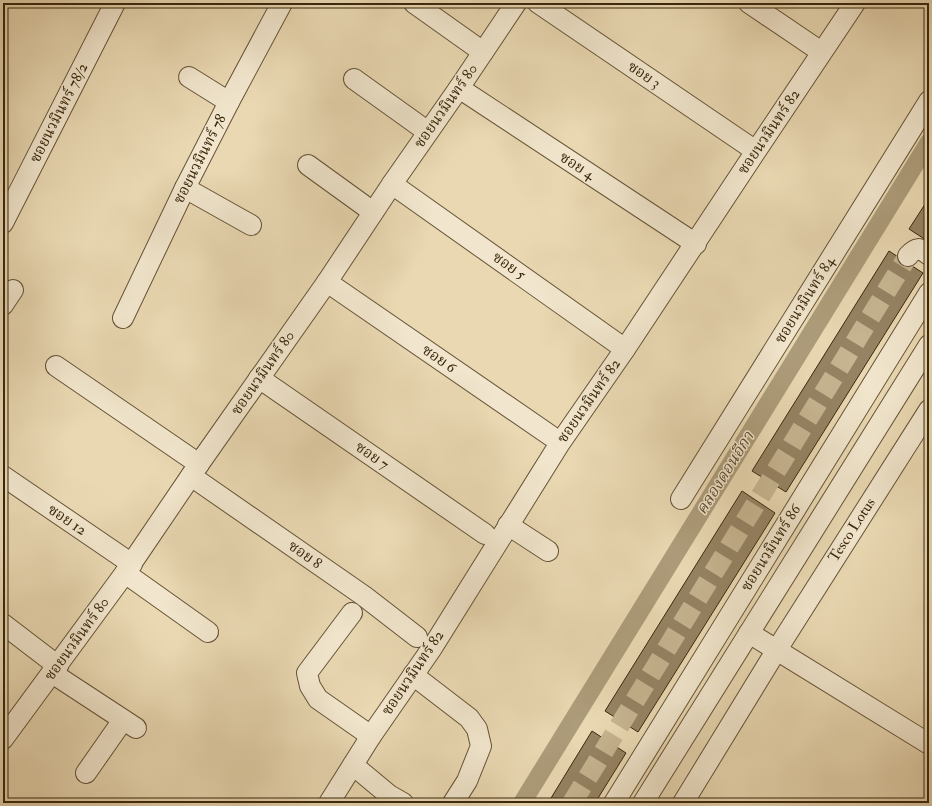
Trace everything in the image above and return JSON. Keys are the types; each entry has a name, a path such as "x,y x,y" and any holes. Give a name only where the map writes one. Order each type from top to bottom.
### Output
{"street":[{"name":"ซอยนวมินทร์ 78/2","path":"3,223 115,3"},
{"name":"ซอยนวมินทร์ 78","path":"123,318 185,188 282,3"},
{"path":"414,3 483,52"},
{"name":"ซอยนวมินทร์ 80","path":"3,739 128,568 327,282 516,3"},
{"name":"ซอย 3","path":"538,3 750,147"},
{"path":"749,3 817,49"},
{"name":"ซอยนวมินทร์ 82","path":"329,803 371,736 432,648 560,443 626,349 855,3"},
{"path":"189,77 229,102"},
{"path":"354,79 428,132"},
{"name":"ซอย 4","path":"459,88 696,244"},
{"name":"ซอยนวมินทร์ 84","path":"681,499 929,101"},
{"path":"308,165 373,212"},
{"name":"ซอย 5","path":"392,184 626,349"},
{"path":"185,188 251,225"},
{"path":"908,256 918,248 922,249 929,255"},
{"name":"ซอย 6","path":"327,282 551,436"},
{"name":"ซอยนวมินทร์ 86","path":"614,803 929,293"},
{"name":"ซอยนวมินทร์ 86","path":"643,803 929,345"},
{"name":"ซอย 8","path":"56,366 418,637"},
{"name":"ซอย 7","path":"259,378 485,534"},
{"name":"Tesco Lotus","path":"683,803 776,651 929,410"},
{"name":"ซอย 12","path":"3,476 128,568 208,632"},
{"path":"508,525 548,551"},
{"path":"352,613 307,673 310,686 318,699 371,736"},
{"path":"3,625 55,669 130,724 86,773"},
{"path":"749,633 929,744"},
{"path":"413,675 469,718 477,728 481,746 467,781 454,803"},
{"path":"353,765 389,795 403,803"}],"building":[{"path":"929,198 929,242 909,229"},
{"path":"889,251 923,273 786,492 752,471"},
{"path":"742,491 775,513 638,732 605,711"},
{"path":"592,731 626,753 595,803 548,803"}],"waterway":[{"name":"คลองดอนอีกา","path":"522,803 929,142"}],"tunnel":[{"path":"572,803 908,256"}]}
